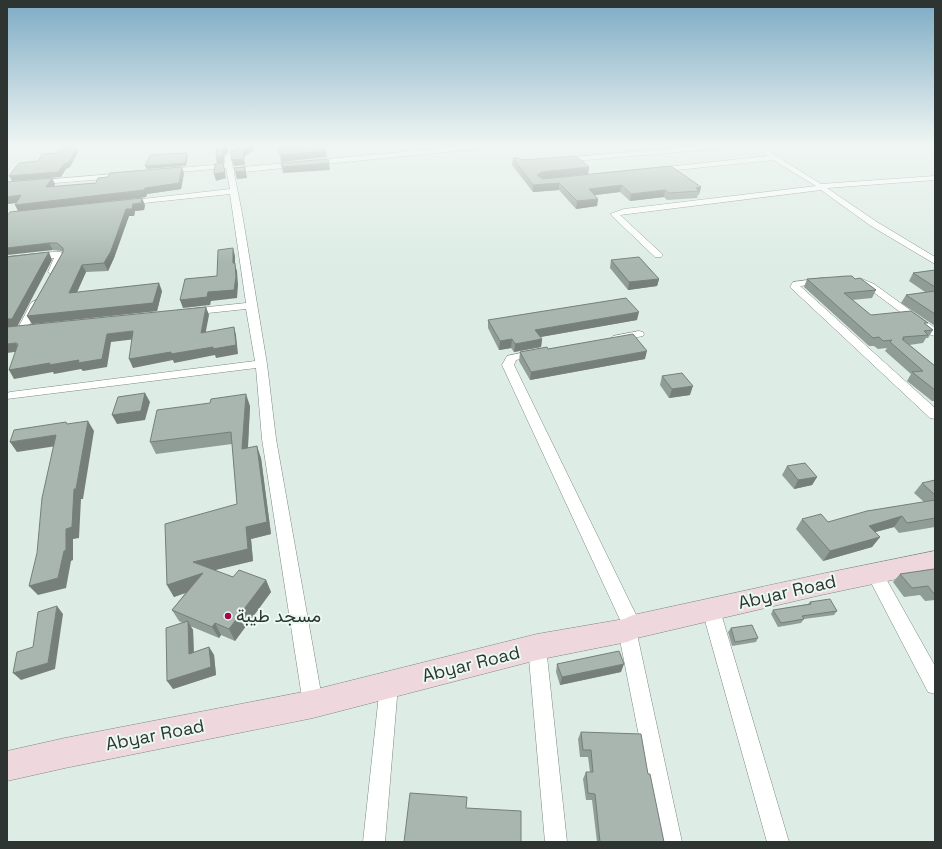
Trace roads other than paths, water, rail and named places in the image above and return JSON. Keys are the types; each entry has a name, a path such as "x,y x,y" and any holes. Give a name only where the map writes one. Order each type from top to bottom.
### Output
{"main road":[{"name":"Abyar Road","path":"7,766 313,704 537,647 935,561"}],"street":[{"path":"232,185 238,213 261,364 269,439 313,704"},
{"path":"817,185 874,224 935,261"},
{"path":"658,255 614,214 624,211 687,202 851,185"},
{"path":"116,204 233,191"},
{"path":"7,260 52,255 60,256 49,278"},
{"path":"836,280 796,284 795,287 935,415"},
{"path":"849,280 864,282 871,286 935,333"},
{"path":"38,328 18,330 42,291"},
{"path":"180,313 251,305"},
{"path":"608,340 638,334"},
{"path":"546,351 511,358 508,365 630,628 671,842"},
{"path":"10,396 261,364"},
{"path":"874,573 935,685"},
{"path":"711,610 778,842"},
{"path":"537,647 556,842"},
{"path":"374,842 389,685"}],"place":[{"name":"مسجد طيبة","path":"228,616"}]}
